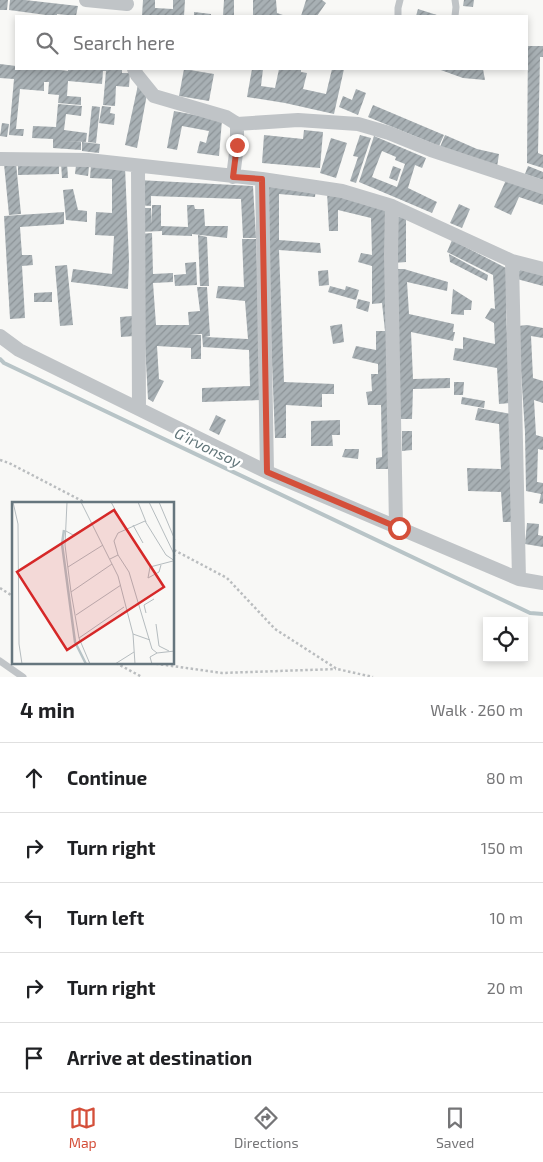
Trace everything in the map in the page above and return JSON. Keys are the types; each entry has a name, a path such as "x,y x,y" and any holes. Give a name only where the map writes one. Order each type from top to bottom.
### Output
{"street":[{"path":"86,0 128,7"},
{"path":"134,70 154,96 226,118 237,124 298,120 358,124 543,187"},
{"path":"233,177 237,145 237,124"},
{"path":"0,159 88,160 262,179 342,191 392,206 512,261 543,269"},
{"path":"138,166 139,410"},
{"path":"262,179 267,472"},
{"path":"392,206 390,256 396,526"},
{"path":"512,261 519,579"},
{"path":"0,336 19,350 267,472 519,579 543,583"}],"lane":[{"path":"398,15 400,0"},
{"path":"455,0 455,15"},
{"path":"0,660 23,677"}],"path":[{"path":"0,460 9,462 84,502"},
{"path":"175,551 227,578 275,628 337,669"},
{"path":"0,588 12,597"},
{"path":"118,664 142,677"},
{"path":"158,664 222,673 337,669 373,677"}],"building":[{"path":"0,0 8,0 7,10 0,10"},
{"path":"10,0 78,6 76,15 46,15 9,10"},
{"path":"143,0 155,0 155,8 173,9 173,0 185,0 184,15 142,15"},
{"path":"224,0 234,0 234,15 223,15"},
{"path":"253,0 276,0 277,13 283,15 253,15"},
{"path":"306,0 322,0 326,3 318,15 301,15"},
{"path":"464,0 474,0 473,7 463,6"},
{"path":"418,9 437,15 416,15"},
{"path":"194,12 211,14 211,15 194,15"},
{"path":"528,46 543,46 543,57 540,57 538,153 543,155 543,168 527,163"},
{"path":"0,64 15,66 15,70 122,70 122,73 130,73 129,87 116,86 115,106 103,105 106,71 103,71 102,84 68,81 67,96 81,97 81,105 58,103 59,95 48,94 49,82 44,82 44,91 20,89 16,129 24,129 23,136 9,135 14,79 0,78"},
{"path":"184,70 214,74 209,101 179,96"},
{"path":"252,70 263,70 261,86 275,88 279,70 301,70 301,72 307,73 303,89 326,94 332,70 344,70 334,114 247,97"},
{"path":"441,70 483,70 485,80 463,78"},
{"path":"138,85 147,94 137,148 125,145"},
{"path":"356,89 366,93 358,115 339,107 343,96 352,100"},
{"path":"58,104 82,106 81,116 66,114 64,130 87,133 86,142 60,141 81,142 81,150 53,148 53,139 32,138 33,126 56,127"},
{"path":"373,105 444,135 439,146 368,117"},
{"path":"92,106 100,107 96,143 88,142"},
{"path":"102,106 111,107 110,113 115,114 114,125 99,123"},
{"path":"174,111 222,120 219,156 197,153 200,141 206,143 209,131 182,126 177,150 167,148"},
{"path":"2,123 9,124 7,137 0,136"},
{"path":"304,130 323,132 320,168 262,163 264,135 303,139"},
{"path":"360,135 371,138 356,183 350,181 358,157 353,156"},
{"path":"445,135 477,149 499,154 497,167 440,147"},
{"path":"374,136 426,158 422,168 415,165 408,188 437,202 432,213 359,182","holes":["382,151 396,157 395,160 405,164 397,187 372,177"]},
{"path":"331,138 347,143 336,178 320,173"},
{"path":"82,142 100,144 99,153 82,151"},
{"path":"16,163 21,214 9,215 4,164"},
{"path":"59,163 59,174 18,175 18,165"},
{"path":"61,163 67,163 68,178 62,178"},
{"path":"76,165 89,167 88,176 75,174"},
{"path":"91,165 125,167 129,261 128,289 71,282 73,269 112,274 114,236 95,235 96,212 112,213 112,179 90,178"},
{"path":"393,166 401,169 397,181 389,178"},
{"path":"528,166 543,172 543,180 525,174"},
{"path":"138,180 253,186 256,238 243,238 241,199 151,196 151,206 138,205"},
{"path":"506,180 543,191 543,205 519,197 511,215 494,207"},
{"path":"268,183 316,188 315,197 279,194 279,240 320,243 321,253 279,250 284,382 334,384 334,394 322,394 322,407 286,405 286,438 275,438"},
{"path":"73,189 78,210 87,211 87,222 66,220 63,190"},
{"path":"327,192 385,208 391,469 376,469 376,458 382,457 381,405 368,405 366,392 372,391 371,374 378,374 378,364 352,358 356,346 376,350 376,331 385,331 382,303 372,304 372,266 358,262 361,253 372,255 371,218 338,210 338,231 329,231"},
{"path":"459,204 470,209 462,228 450,223"},
{"path":"152,205 161,205 161,226 188,227 187,205 194,205 195,209 204,209 205,226 228,226 227,238 192,234 192,236 162,235 162,231 140,232 139,208 151,208 152,224"},
{"path":"64,212 64,224 20,227 22,255 32,255 33,265 22,266 25,318 10,319 4,216"},
{"path":"394,216 406,218 406,262 394,263"},
{"path":"152,233 153,274 173,273 173,282 153,283 156,325 189,325 188,312 200,311 197,287 207,287 210,336 205,337 248,339 245,301 216,298 218,286 244,287 242,239 256,239 262,400 202,402 202,388 250,386 249,350 203,347 202,334 189,334 201,335 201,359 191,359 191,348 157,346 159,379 164,381 153,402 148,399 139,234"},
{"path":"198,235 207,237 209,286 200,286"},
{"path":"452,240 506,268 506,315 511,403 499,404 497,368 453,360 455,348 463,349 463,337 495,344 494,323 485,318 491,308 495,309 493,275 447,252"},
{"path":"449,254 488,275 487,281 450,262"},
{"path":"196,262 197,285 175,286 174,275 186,274 185,263"},
{"path":"67,265 73,325 60,326 55,266"},
{"path":"520,268 543,273 543,286 517,279"},
{"path":"394,269 404,269 448,282 447,291 407,282 409,314 454,324 453,332 455,332 453,341 411,332 413,379 450,378 450,388 413,389 412,419 400,419 400,379"},
{"path":"328,270 329,285 319,286 318,271"},
{"path":"330,286 345,290 346,286 359,290 356,300 328,292"},
{"path":"453,289 472,301 471,310 464,310 464,315 451,314"},
{"path":"52,292 52,302 34,302 34,293"},
{"path":"358,299 370,302 368,312 356,308"},
{"path":"132,316 134,336 121,337 120,317"},
{"path":"342,324 344,342 333,344 330,326"},
{"path":"527,325 543,328 543,338 531,336 533,378 543,381 543,403 534,400 536,435 543,437 543,450 538,449 537,482 543,483 543,504 539,503 541,494 526,491 525,432 518,326"},
{"path":"454,382 464,382 463,395 454,395"},
{"path":"462,397 485,401 484,408 461,404"},
{"path":"478,408 512,414 516,522 503,522 501,492 468,491 467,468 501,469 499,424 475,420"},
{"path":"216,415 226,420 219,435 209,430"},
{"path":"340,420 340,435 332,435 333,446 311,446 311,421"},
{"path":"402,431 412,431 412,450 402,451"},
{"path":"345,449 359,449 358,459 342,457"},
{"path":"527,523 539,524 538,535 543,536 543,547 525,544"}],"waterway":[{"name":"G‘irvonsoy","path":"0,359 4,363 530,613 543,614"}],"route":[{"path":"237,145 233,177 262,179 267,472 399,528"}]}
